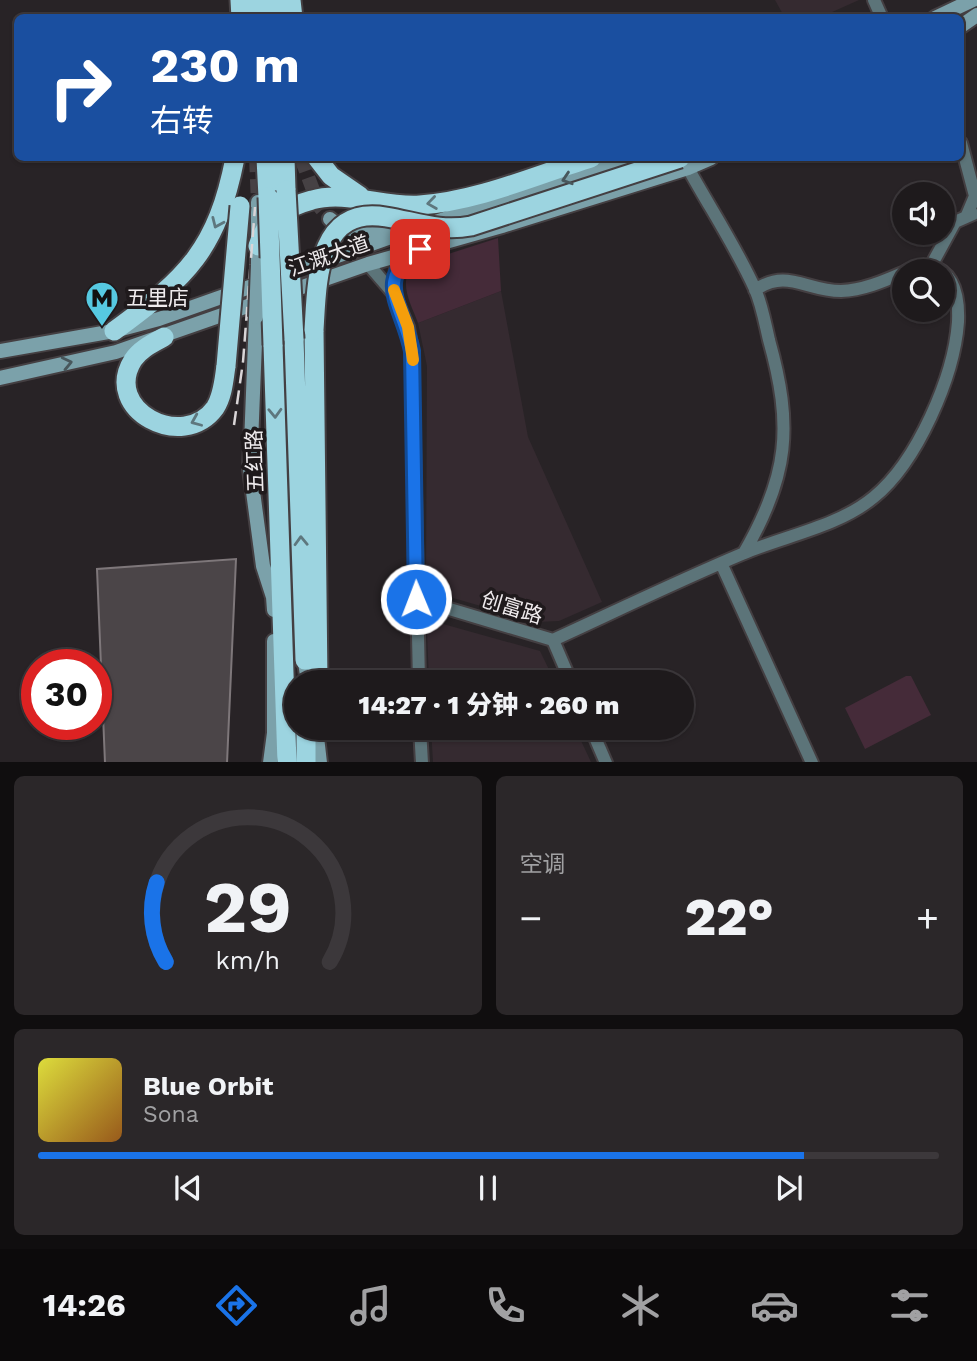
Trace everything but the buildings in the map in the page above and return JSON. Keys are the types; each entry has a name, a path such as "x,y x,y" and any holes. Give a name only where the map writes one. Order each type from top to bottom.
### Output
{"highway":[{"path":"114,331 160,298 186,274 203,250 219,219 234,161"},
{"path":"164,337 139,352 132,362 128,377 133,403 142,415 155,423 172,427 204,420 216,406 263,199 244,161"},
{"name":"五红路","path":"266,161 263,199 273,345 285,670"},
{"name":"五红路","path":"283,161 263,199 295,338 306,670"},
{"path":"320,161 343,186 385,203"},
{"path":"258,256 262,232 272,219 314,199 339,198 415,205 452,201 581,161"},
{"path":"318,670 314,330 323,254 337,231 357,218 384,217 446,229 471,226 684,163"},
{"path":"305,662 317,586"},
{"path":"273,597 285,670"},
{"path":"274,733 284,678"},
{"name":"五红路","path":"287,740 287,762"}],"main road":[{"path":"937,14 954,0"},
{"path":"941,14 973,0"},
{"name":"江溉大道","path":"0,351 114,331 172,314 402,233 623,161"},
{"name":"江溉大道","path":"0,378 116,352 164,337 368,264 684,163"},
{"path":"263,199 258,256 250,469 263,566 273,597 274,733 270,762"},
{"path":"330,219 341,230 355,234 402,233"}],"street":[{"path":"935,259 955,222 972,214 975,196 964,154"},
{"path":"684,163 755,290 783,387 785,420 776,488 764,519 744,553"},
{"path":"394,294 396,268 420,249"},
{"path":"368,264 394,294 408,327 412,351 419,670"},
{"path":"755,290 771,280 785,279 840,291 873,286 892,278"},
{"path":"552,640 744,553 861,507 875,497 900,467 925,427 949,367 957,335 959,309 955,288"},
{"path":"721,563 812,762"},
{"name":"创富路","path":"416,599 552,640 566,670"},
{"path":"421,740 422,762"},
{"path":"596,740 606,762"}],"shaded area":[{"path":"775,0 859,0 828,14 783,14"},
{"path":"498,238 501,291 418,323 406,285 406,278 414,265"},
{"path":"501,291 528,437 602,602 559,621 536,622 436,593 426,583 427,366 418,323"},
{"path":"436,622 540,651 549,670 429,670 427,632"},
{"path":"906,676 911,676 931,715 865,749 845,708"},
{"path":"432,740 581,740 591,762 433,762"}],"tunnel":[{"path":"256,161 258,202"},
{"path":"302,161 319,206 330,219"}],"railway":[{"path":"234,425 243,362 255,207"}],"slow traffic":[{"path":"394,290 408,327 413,360"}],"place":[{"name":"五里店","path":"102,328"}],"route":[{"path":"416,599 414,376 408,327 394,294 394,277 402,260 420,249"}]}
